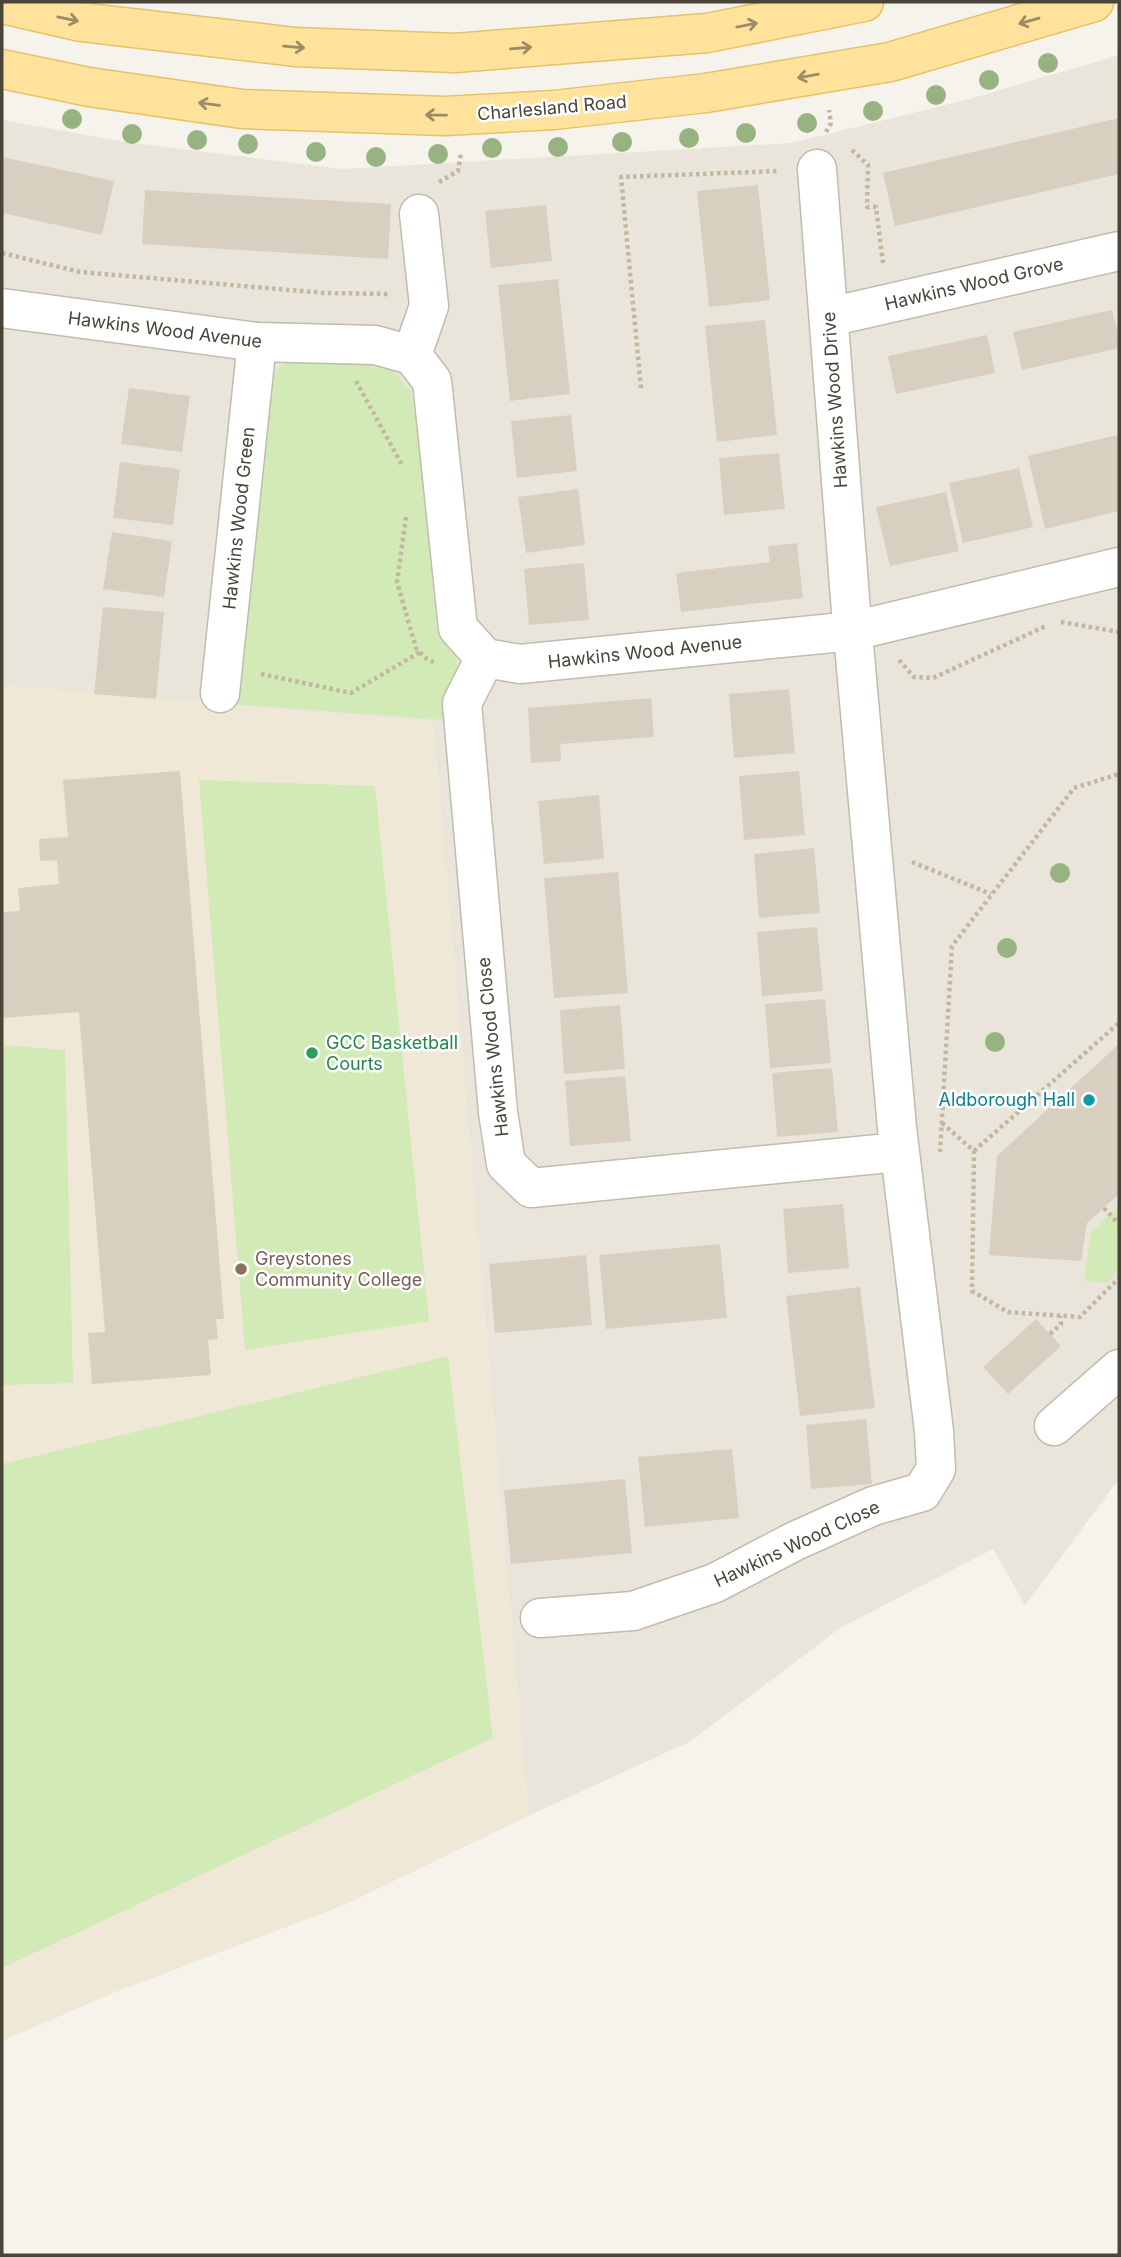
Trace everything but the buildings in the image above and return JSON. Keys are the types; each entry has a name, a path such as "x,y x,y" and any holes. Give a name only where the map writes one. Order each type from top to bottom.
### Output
{"main road":[{"path":"2,4 81,22 295,47 455,53 707,33 864,2"},
{"name":"Charlesland Road","path":"2,69 89,87 242,108 444,116 554,110 706,93 890,62 1094,2"}],"street":[{"name":"Hawkins Wood Drive","path":"828,153 829,317 867,628"},
{"path":"419,214 429,306 415,346 432,381 458,628 485,658"},
{"name":"Hawkins Wood Grove","path":"829,317 1119,251"},
{"name":"Hawkins Wood Avenue","path":"2,308 257,342 415,346"},
{"name":"Hawkins Wood Green","path":"221,686 257,342"},
{"name":"Hawkins Wood Avenue","path":"485,658 520,664 867,628 1119,567"},
{"name":"Hawkins Wood Close","path":"540,1618 633,1611 715,1583 795,1541 873,1506 922,1492 936,1469 899,1152 872,846 867,628"},
{"name":"Hawkins Wood Close","path":"485,658 462,703 498,1112 506,1164 531,1188 899,1152"},
{"path":"1054,1426 1119,1369"}],"path":[{"path":"640,388 621,177 828,153 828,128"},
{"path":"419,214 434,199 435,184 458,171 462,145"},
{"path":"848,147 868,165 867,207 876,207 883,263"},
{"path":"2,253 80,272 324,293 394,294 392,325 406,329 415,346"},
{"path":"867,628 914,677 933,678 1056,622 1119,632"},
{"path":"221,686 264,674 351,693 420,652"},
{"path":"940,1163 952,946 1074,788 1119,774"},
{"path":"872,846 992,894"},
{"path":"1119,1023 974,1151 972,1291 1009,1312 1080,1318 1119,1278"},
{"path":"943,1123 974,1151"},
{"path":"1104,1208 1119,1224"},
{"path":"1050,1334 1061,1324 1060,1316"}],"shaded area":[{"path":"1119,55 1119,1479 1025,1605 993,1549 840,1628 689,1742 528,1816 433,722 2,687 2,120 125,142 343,169 791,143 966,100"},
{"name":"Greystones Community College","path":"2,685 433,722 528,1816 344,1905 113,1993 2,2041"}],"green space":[{"path":"288,358 385,361 411,392 420,448 437,630 456,655 459,678 446,720 232,704 267,382"},
{"name":"GCC Basketball Courts","path":"199,780 375,786 429,1321 245,1350"},
{"path":"2,1045 65,1050 73,1383 2,1385"},
{"path":"1119,1207 1119,1269 1107,1283 1084,1281 1091,1232"},
{"path":"448,1356 493,1738 2,1968 2,1464"}],"place":[{"name":"GCC Basketball Courts","path":"312,1053"},
{"name":"Aldborough Hall","path":"1089,1100"},
{"name":"Greystones Community College","path":"241,1269"}]}
